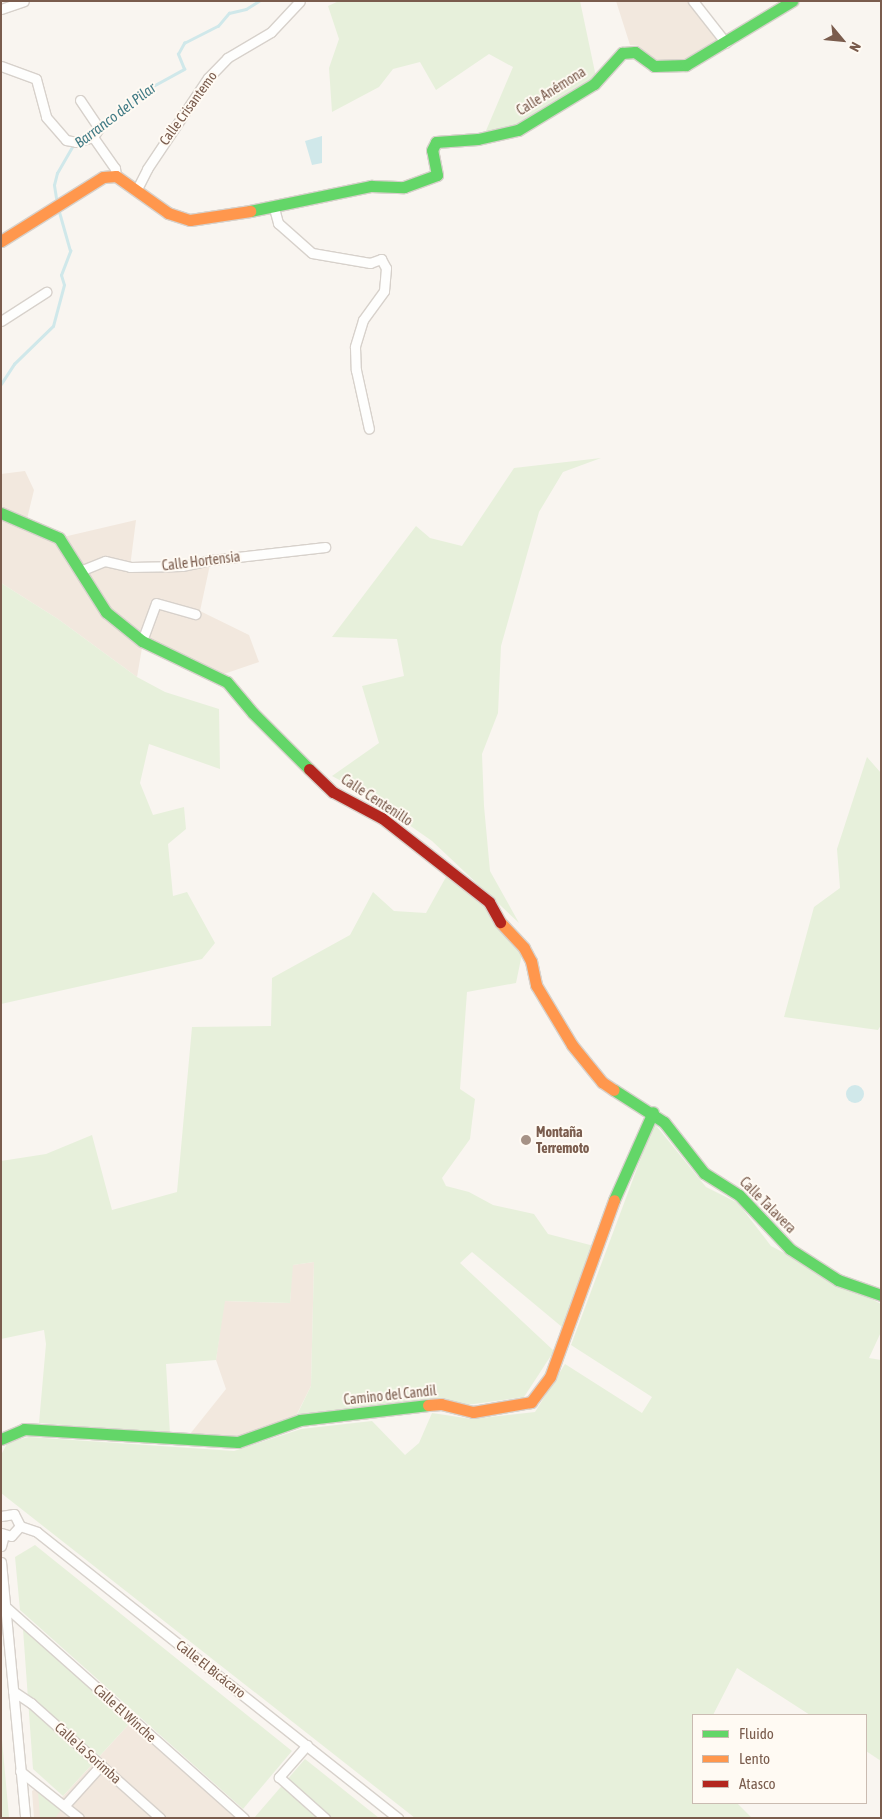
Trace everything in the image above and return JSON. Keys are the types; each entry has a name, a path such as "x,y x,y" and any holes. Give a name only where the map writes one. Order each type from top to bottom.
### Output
{"street":[{"path":"1,9 24,1"},
{"name":"Calle Crisantemo","path":"136,191 146,169 208,78 227,58 271,32 300,1"},
{"path":"694,1 726,43"},
{"name":"Calle Anémona","path":"274,208 371,186 404,187 433,178 438,172 432,150 436,142 478,139 518,130 594,84 617,57 627,50 654,66 664,68 686,66 792,1"},
{"path":"1,66 36,79 46,117 66,140 72,142 93,137 99,128 80,100"},
{"path":"93,137 115,168 116,176 168,213 190,220 274,208 278,223 312,253 370,263 381,259 386,268 384,291 363,320 355,347 356,370 369,429"},
{"path":"1,241 94,180 116,176"},
{"path":"1,321 46,292"},
{"name":"Calle Centenillo","path":"1,513 59,538 106,612 142,641 191,662 227,682 253,713 333,792 382,818 489,902 502,929 524,948 531,961 536,985 572,1045 612,1091 653,1112"},
{"name":"Calle Hortensia","path":"80,571 105,561 130,567 182,566 211,560 325,547"},
{"path":"142,641 156,602 195,614"},
{"name":"Calle Talavera","path":"653,1112 704,1173 739,1194 790,1249 838,1280 881,1295"},
{"name":"Camino del Candil","path":"1,1438 24,1429 238,1442 300,1420 441,1404 473,1412 531,1402 550,1377 610,1210 653,1112"},
{"name":"Calle El Bicácaro","path":"2,1514 14,1514 20,1526 37,1532 398,1818"},
{"path":"1,1546 3,1534 11,1536 20,1526"},
{"path":"1,1562 25,1818"},
{"name":"Calle El Winche","path":"6,1607 244,1818"},
{"name":"Calle la Sorimba","path":"13,1691 31,1703 160,1818"},
{"path":"307,1745 280,1777 325,1818"},
{"path":"65,1805 101,1765"},
{"path":"20,1771 79,1818"}],"shaded area":[{"path":"616,1 698,1 718,39 686,61 668,64 650,59 639,46 630,45"},
{"path":"25,471 34,490 26,523 59,538 136,520 130,567 211,560 200,611 249,635 259,662 218,676 142,648 137,677 58,619 1,583 1,474"},
{"path":"314,1262 311,1386 293,1422 238,1442 186,1439 226,1389 216,1360 224,1301 290,1303 292,1265"},
{"path":"130,1723 235,1818 34,1818 32,1791 38,1787 56,1804"}],"green space":[{"path":"339,1 580,1 596,77 528,121 485,133 513,67 489,54 436,90 420,62 393,69 379,87 332,112 329,68 339,39 328,6"},
{"path":"601,458 563,472 539,512 501,646 498,713 482,754 484,806 490,871 519,923 432,841 362,792 332,776 379,743 362,686 404,676 397,639 332,637 416,526 430,538 462,546 514,468"},
{"path":"1,583 58,619 137,677 165,692 219,709 220,769 149,744 140,783 153,815 184,807 186,829 168,844 173,896 187,892 215,943 202,959 1,1004"},
{"path":"867,757 881,773 881,1025 878,1030 784,1017 814,907 840,888 837,849"},
{"path":"446,877 482,900 522,954 516,983 467,992 460,1089 475,1099 470,1139 442,1178 446,1186 469,1192 493,1205 534,1214 548,1234 594,1246 562,1327 472,1252 460,1263 554,1351 524,1397 474,1404 295,1419 311,1386 314,1262 293,1265 290,1303 225,1301 216,1360 166,1364 170,1434 39,1423 46,1344 44,1330 1,1339 1,1161 46,1154 92,1135 112,1210 177,1192 192,1027 271,1026 272,978 350,935 373,892 394,911 426,913"},
{"path":"654,1123 706,1187 738,1203 771,1246 881,1304 881,1332 869,1358 881,1360 881,1761 867,1752 867,1714 808,1714 737,1668 714,1714 692,1714 692,1804 738,1804 752,1818 415,1818 1,1493 1,1455 8,1442 29,1437 234,1451 301,1429 372,1421 405,1455 419,1443 432,1413 472,1419 535,1412 565,1364 642,1413 652,1397 571,1345"},
{"path":"35,1545 292,1751 243,1809 20,1610 15,1557"},
{"path":"23,1629 130,1723 63,1796 33,1769"},
{"path":"1,1729 9,1817 9,1818 1,1818"},
{"path":"305,1759 379,1818 254,1818"},
{"path":"38,1791 61,1810 55,1818 40,1818"}],"water":[{"path":"322,136 322,163 312,165 305,141"},
{"path":"855,1085 861,1088 864,1094 861,1100 855,1103 849,1100 846,1094 849,1088"}],"waterway":[{"name":"Barranco del Pilar","path":"102,127 126,110 144,91 184,69 178,54 184,43 218,26 229,13 246,9 259,1"},
{"name":"Barranco del Pilar","path":"56,198 54,185 57,173 74,144"},
{"name":"Barranco del Pilar","path":"1,384 14,364 53,326 64,285 61,275 70,251 59,212"}],"traffic: fast":[{"path":"250,211 371,186 404,187 437,175 432,150 436,142 478,139 518,130 594,84 622,53 635,52 654,66 686,65 792,1"},
{"path":"1,513 59,538 106,612 142,641 227,682 253,713 309,769"},
{"path":"614,1090 664,1122 704,1173 739,1195 790,1249 838,1280 881,1295"},
{"path":"614,1200 653,1112"},
{"path":"1,1439 24,1429 238,1442 300,1420 428,1405"}],"traffic: slow":[{"path":"1,241 103,177 116,176 168,213 190,220 250,211"},
{"path":"500,922 524,948 531,961 536,985 572,1045 602,1082 614,1090"},
{"path":"428,1405 441,1404 473,1412 531,1402 550,1377 614,1200"}],"traffic: jam":[{"path":"309,769 333,792 382,818 489,902 500,922"}],"place":[{"name":"Montaña Terremoto","path":"526,1140"}]}
